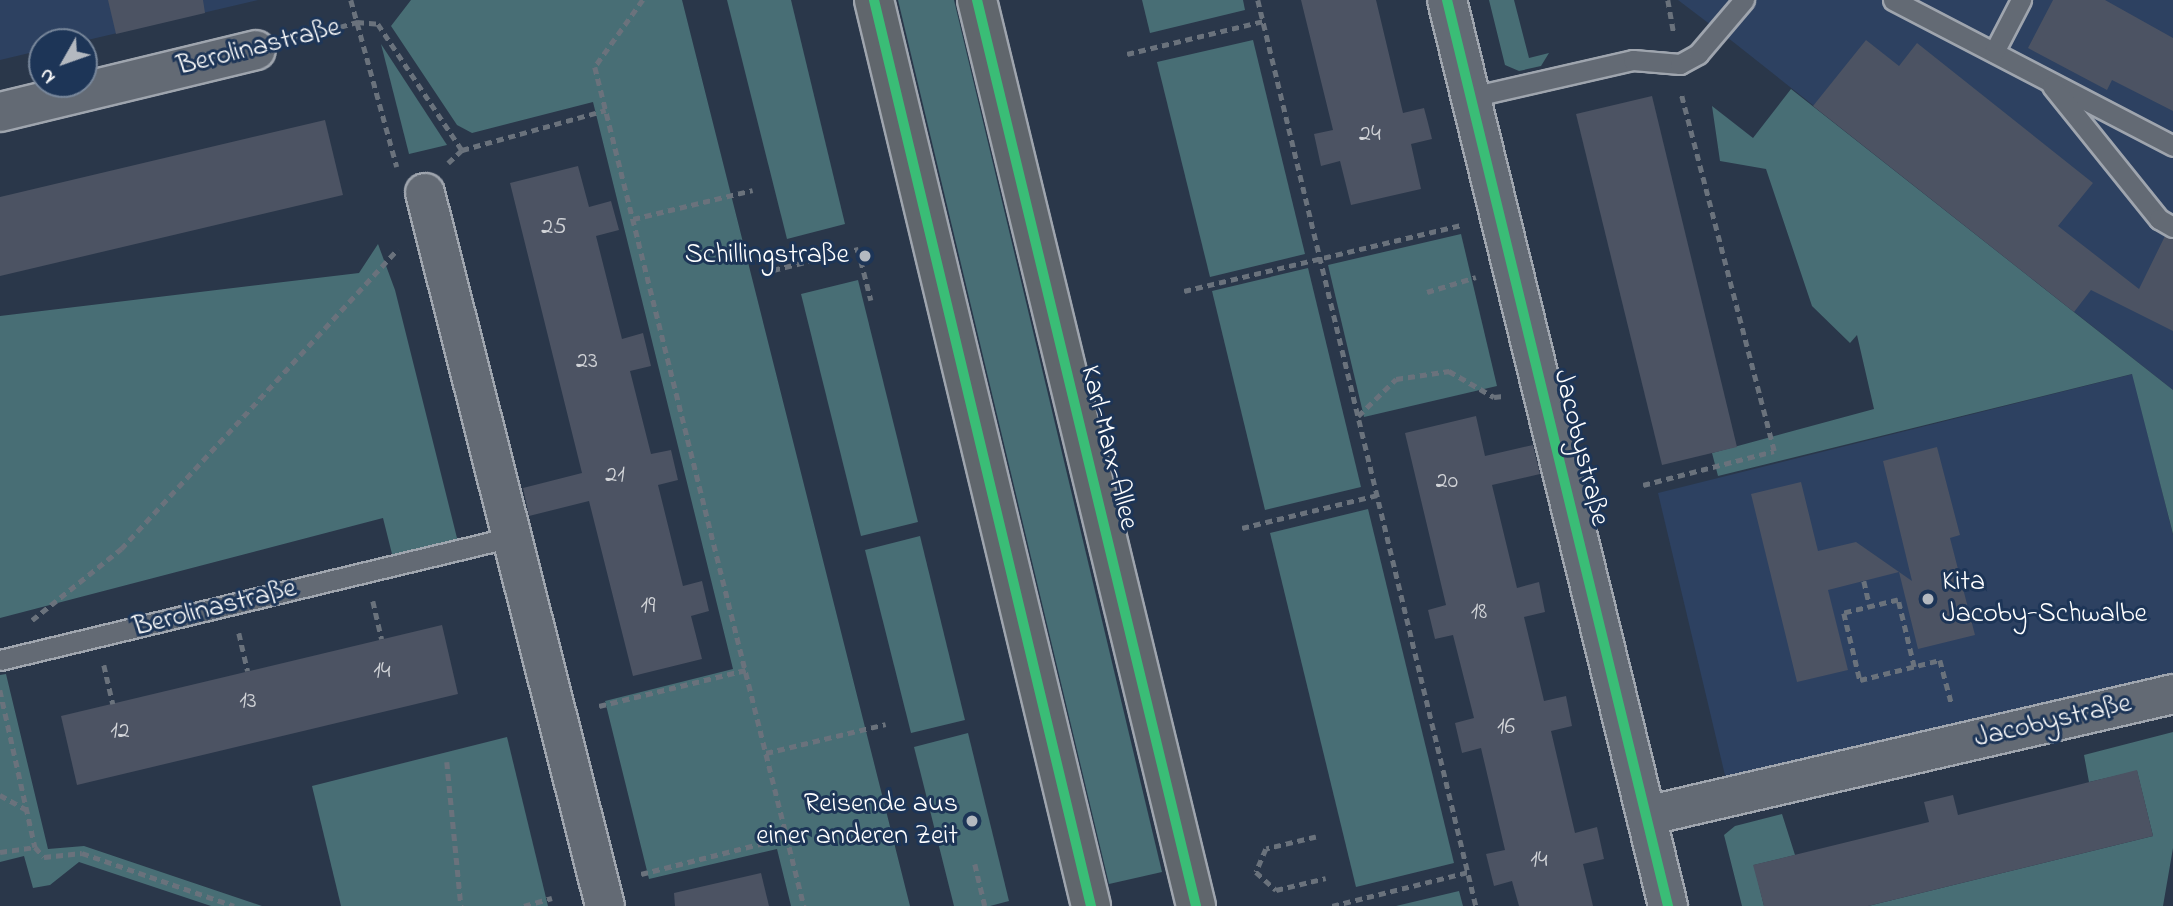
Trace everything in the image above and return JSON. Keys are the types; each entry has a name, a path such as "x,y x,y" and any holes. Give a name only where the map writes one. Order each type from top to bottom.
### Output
{"main road":[{"path":"874,0 1091,906"},
{"name":"Karl-Marx-Allee","path":"976,0 1196,906"}],"street":[{"name":"Jacobystraße","path":"1447,0 1668,906"},
{"name":"Berolinastraße","path":"0,112 256,50"},
{"path":"425,193 605,906"},
{"name":"Jacobystraße","path":"1646,816 2173,694"}],"lane":[{"path":"1471,97 1633,60 1680,64 1698,54 1744,0"},
{"path":"1893,0 1922,7 1994,52 2173,146"},
{"path":"1994,52 2021,0"},
{"path":"2047,80 2159,219 2173,227"},
{"name":"Berolinastraße","path":"0,660 512,537"}],"path":[{"path":"351,0 357,22 378,24 462,150 606,110"},
{"path":"643,0 595,67 804,906"},
{"path":"1258,0 1476,906"},
{"path":"1127,54 1263,21"},
{"path":"1643,485 1774,451 1681,94 1680,64"},
{"path":"633,219 753,190"},
{"path":"29,624 121,549 385,267 425,193"},
{"path":"1184,291 1500,216"},
{"path":"773,270 858,249 871,300"},
{"path":"1427,292 1480,275"},
{"path":"1358,416 1396,379 1449,371 1494,397 1542,391"},
{"path":"1242,528 1377,495"},
{"path":"1864,581 1870,607"},
{"path":"371,590 382,639"},
{"path":"1914,667 1898,600 1844,613 1860,681 1914,667 1940,660 1962,743"},
{"path":"237,622 248,671"},
{"path":"101,654 113,704"},
{"path":"599,706 746,670"},
{"path":"0,690 30,812 35,847 44,857 82,853 234,906"},
{"path":"766,753 886,724"},
{"path":"447,762 461,906"},
{"path":"0,794 30,812"},
{"path":"642,874 787,837"},
{"path":"1315,837 1266,849 1256,872 1276,890 1326,878"},
{"path":"0,852 35,847"},
{"path":"975,864 985,906"},
{"path":"1332,906 1468,872"},
{"path":"524,906 552,898"}],"shaded area":[{"path":"0,0 258,0 98,38 98,28 28,28 28,53 0,60"},
{"path":"1678,0 2173,0 2173,390 1732,41"},
{"name":"Kita Jacoby-Schwalbe","path":"2133,374 2173,535 2173,685 1728,788 1658,493"}],"green space":[{"path":"411,0 682,0 910,906 791,906 777,849 649,879 605,701 733,669 593,102 472,133 457,125 391,26"},
{"path":"727,0 791,0 845,224 787,239"},
{"path":"898,0 954,0 1162,872 1109,884"},
{"path":"1142,0 1243,0 1245,10 1150,33"},
{"path":"1489,0 1514,0 1529,58 1549,53 1541,66 1519,71 1505,65"},
{"path":"1253,40 1305,254 1210,277 1157,62"},
{"path":"381,44 447,145 409,154"},
{"path":"1791,89 2173,390 2173,534 2132,374 1718,476 1712,453 1874,409 1857,335 1850,343 1812,306 1766,169 1720,161 1712,106 1753,138"},
{"path":"1461,234 1497,386 1364,417 1328,265"},
{"path":"378,244 395,290 458,542 395,566 383,518 0,618 0,316 359,273"},
{"path":"1308,268 1361,487 1265,510 1212,291"},
{"path":"858,280 918,522 861,536 801,294"},
{"path":"1368,509 1454,863 1356,887 1270,533"},
{"path":"920,536 965,720 911,733 865,550"},
{"path":"6,674 48,849 84,846 262,906 211,906 79,862 50,885 33,888 24,856 0,862 0,675"},
{"path":"2173,732 2173,848 2163,906 1868,906 2153,836 2137,771 2089,782 2084,755"},
{"path":"968,733 1009,901 990,906 954,906 914,747"},
{"path":"507,737 548,906 341,906 312,786"},
{"path":"1782,814 1795,855 1754,865 1764,906 1742,906 1724,835 1735,826"},
{"path":"1459,891 1463,906 1396,906"}],"building":[{"path":"108,0 203,0 205,13 116,34"},
{"path":"1301,0 1376,0 1403,113 1424,108 1432,139 1411,144 1421,189 1351,205 1340,161 1321,166 1314,134 1333,130"},
{"path":"2053,0 2105,0 2173,38 2173,111 2112,80 2107,90 2028,48"},
{"path":"1866,40 1899,66 1917,43 2093,183 2058,226 2139,289 2165,236 2173,239 2173,331 2091,290 2074,312 1813,106"},
{"path":"1652,96 1737,447 1662,465 1576,114"},
{"path":"325,120 343,195 0,276 0,197"},
{"path":"578,166 589,207 611,201 619,230 596,236 622,339 643,333 651,366 630,371 651,454 671,450 678,480 658,485 683,586 702,581 709,611 691,616 702,659 633,676 589,501 529,516 523,488 582,473 510,183"},
{"path":"1476,416 1485,456 1533,445 1540,474 1492,485 1517,588 1539,582 1545,612 1524,617 1544,701 1566,696 1572,726 1551,731 1575,833 1597,827 1604,859 1583,864 1593,906 1519,906 1512,881 1494,886 1486,854 1505,850 1481,748 1462,753 1455,723 1474,718 1453,635 1435,639 1428,610 1446,605 1405,433"},
{"path":"1937,447 1960,535 1950,538 1975,635 1918,649 1899,572 1828,590 1848,670 1797,682 1751,494 1801,482 1818,551 1856,542 1912,581 1883,461"},
{"path":"442,625 458,694 77,785 61,716"},
{"path":"2137,770 2153,836 1868,906 1764,906 1753,865 1929,822 1924,802 1953,795 1958,815"},
{"path":"761,873 769,906 675,906 674,893"}],"cycle path":[{"path":"874,0 1091,906"},
{"path":"977,0 1196,906"},
{"path":"1447,0 1668,906"}],"place":[{"name":"Schillingstraße","path":"865,256"},
{"name":"Kita Jacoby-Schwalbe","path":"1928,599"},
{"name":"Reisende aus einer anderen Zeit","path":"972,821"}]}
